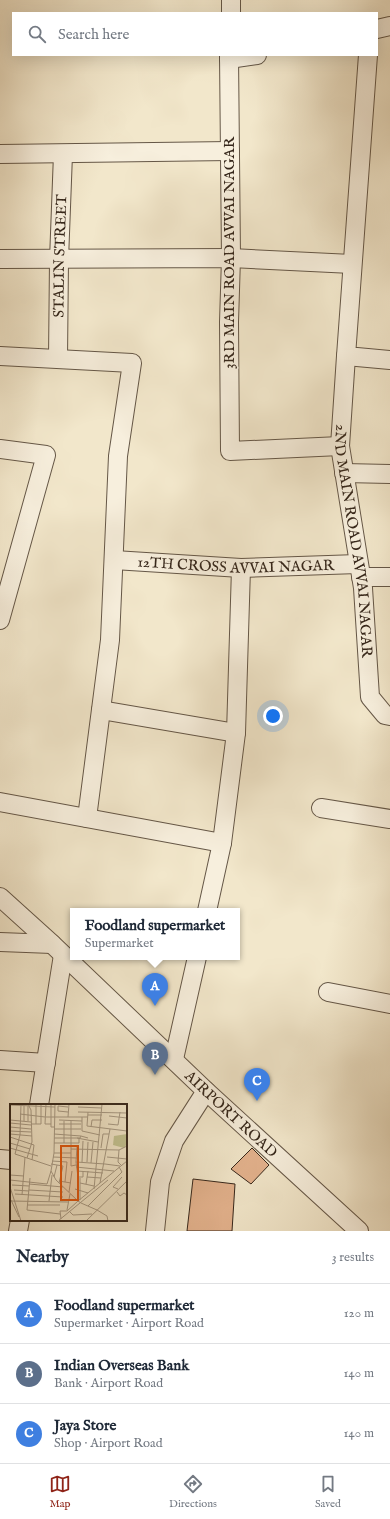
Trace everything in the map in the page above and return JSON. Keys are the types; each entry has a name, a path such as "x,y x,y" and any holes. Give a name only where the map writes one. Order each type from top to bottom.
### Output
{"street":[{"path":"231,0 231,12"},
{"path":"378,29 390,26"},
{"path":"229,57 243,56"},
{"name":"2ND MAIN ROAD AVVAI NAGAR","path":"368,56 340,446 363,588 370,697 385,715 390,716"},
{"name":"3RD MAIN ROAD AVVAI NAGAR","path":"229,57 232,258 228,322 230,451 340,446"},
{"path":"0,154 230,151"},
{"name":"STALIN STREET","path":"58,358 58,260 63,154"},
{"path":"0,260 232,258 352,264"},
{"path":"0,356 132,363 118,456 110,640 87,818"},
{"path":"346,356 390,360"},
{"path":"0,449 46,455 0,620"},
{"path":"344,473 390,474"},
{"name":"12TH CROSS AVVAI NAGAR","path":"114,560 241,568 360,571 390,577"},
{"path":"208,908 222,843 236,732 241,568"},
{"path":"101,710 236,732"},
{"path":"0,802 222,843"},
{"path":"321,808 390,819"},
{"name":"AIRPORT ROAD","path":"0,897 58,949 206,1091 359,1231"},
{"path":"0,942 58,949 46,1063 39,1104"},
{"path":"174,1060 196,960"},
{"path":"328,992 390,1004"},
{"path":"0,1060 46,1063"},
{"path":"155,1231 160,1182 174,1142 206,1091"},
{"path":"0,1159 10,1160"},
{"path":"18,1231 20,1221"}],"building":[{"path":"252,1148 269,1165 251,1184 231,1169"},
{"path":"193,1179 235,1184 232,1231 187,1231"}],"place":[{"name":"Foodland supermarket","path":"155,1006"},
{"name":"Indian Overseas Bank","path":"155,1075"},
{"name":"Jaya Store","path":"257,1101"}]}
